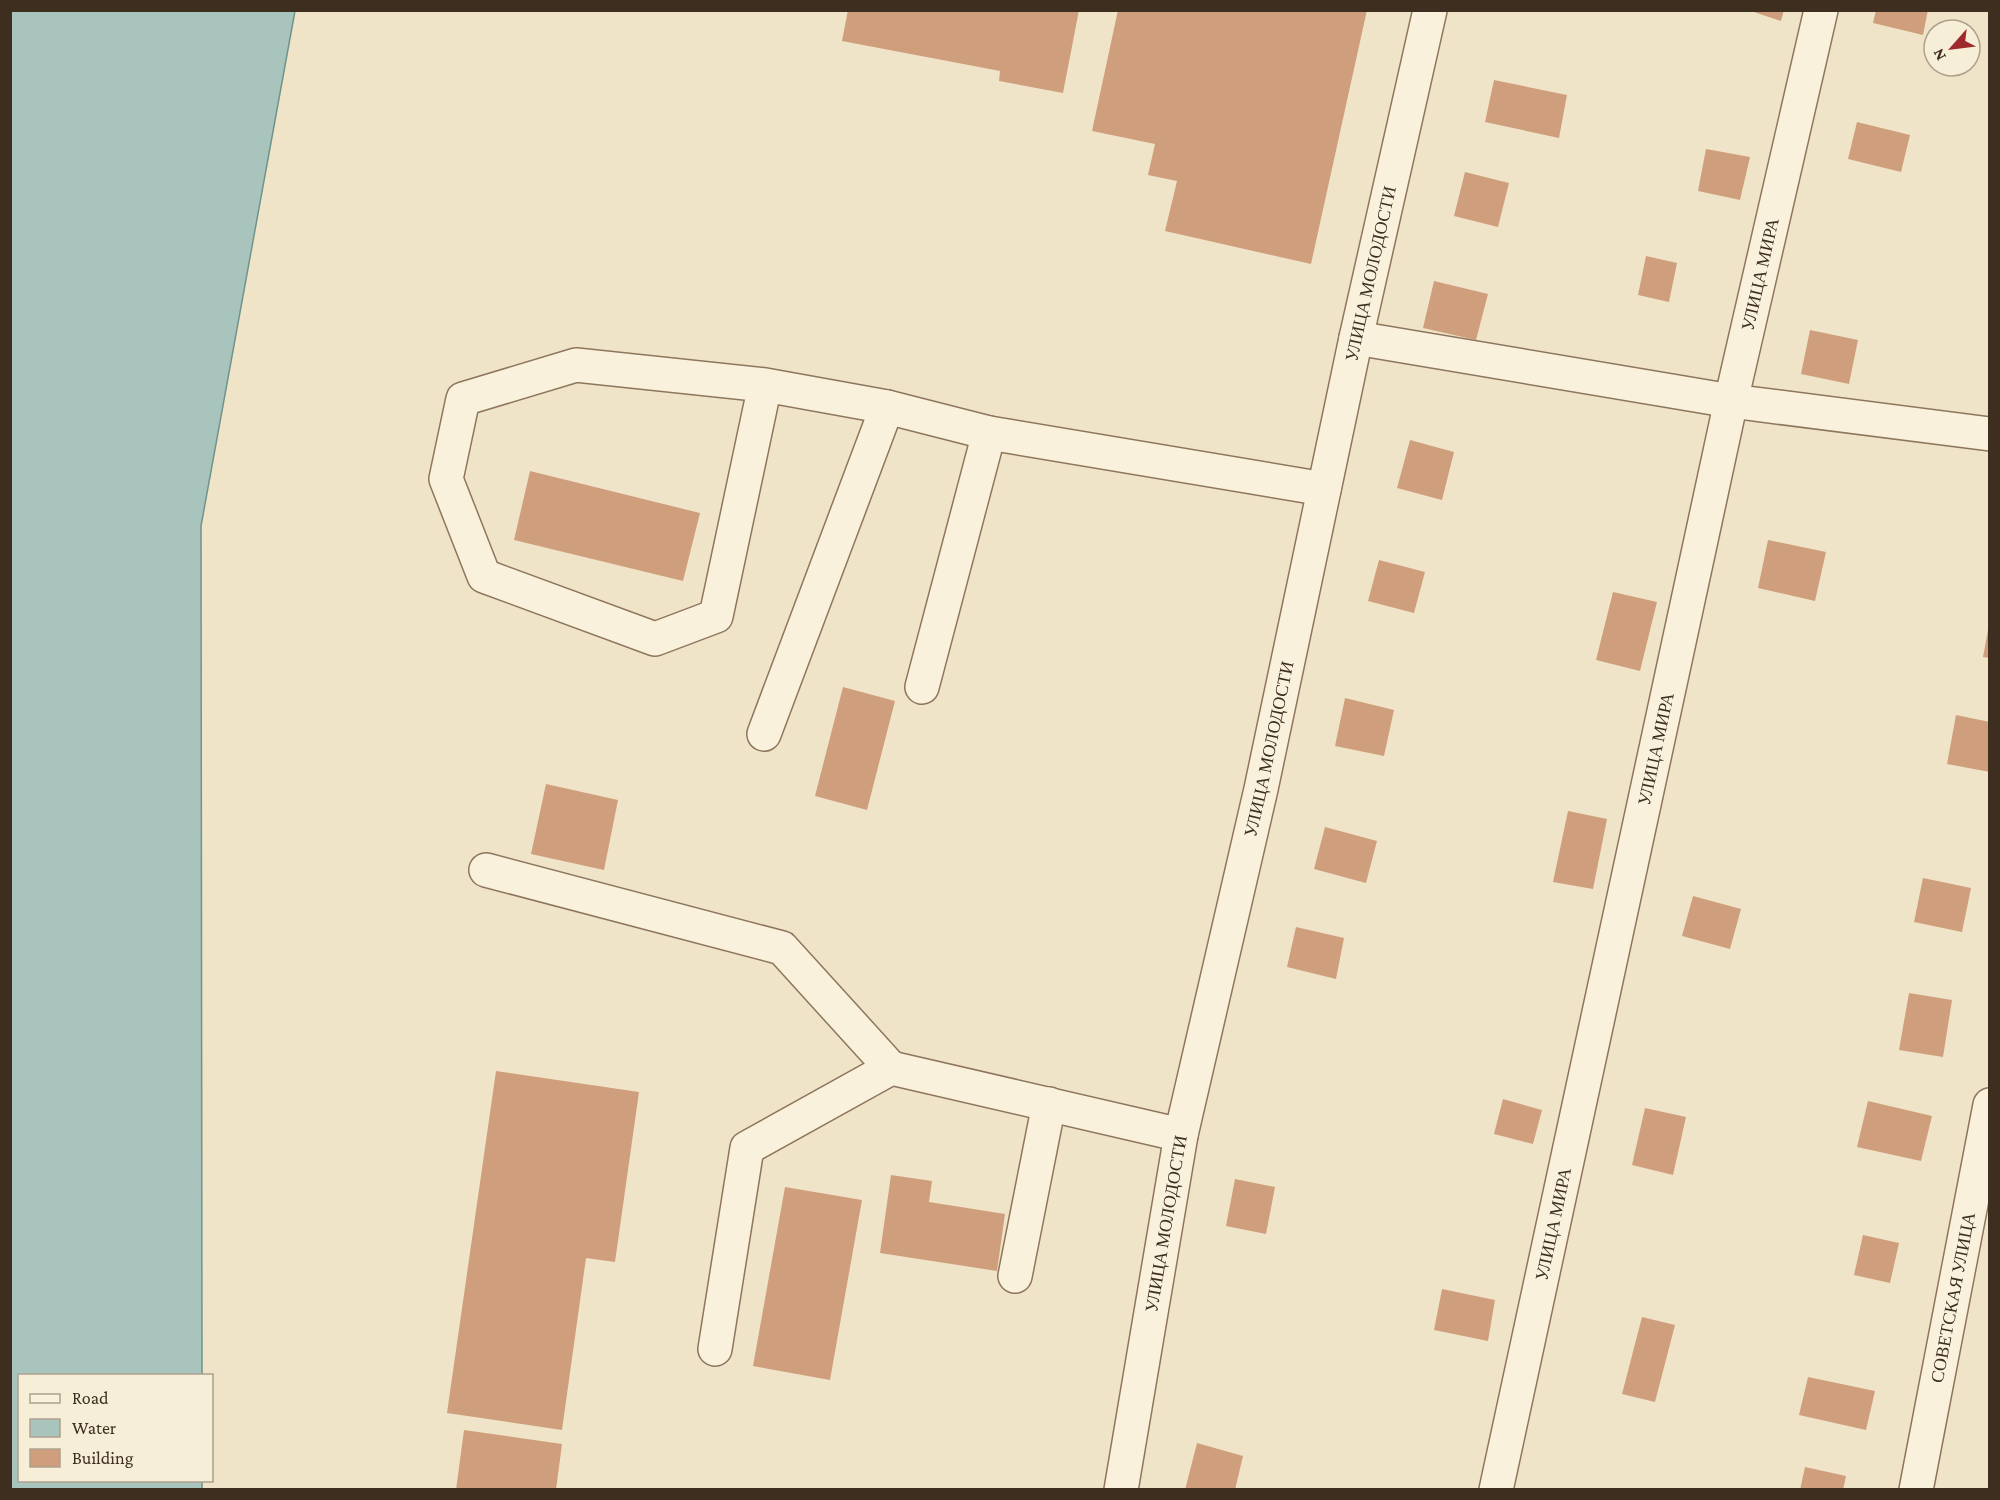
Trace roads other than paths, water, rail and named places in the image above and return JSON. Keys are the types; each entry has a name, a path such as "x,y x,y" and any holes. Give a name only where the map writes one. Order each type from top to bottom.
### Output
{"street":[{"name":"УЛИЦА МОЛОДОСТИ","path":"1121,1490 1181,1135 1263,777 1356,338 1430,10"},
{"name":"УЛИЦА МИРА","path":"1496,1490 1731,401 1821,10"},
{"path":"1356,338 1731,401 1989,434"},
{"path":"765,385 716,616 655,639 484,576 446,479 463,399 576,365 765,385 887,407 989,433 1324,489"},
{"path":"764,734 887,407"},
{"path":"922,687 989,433"},
{"path":"486,870 782,948 891,1068 1181,1135"},
{"path":"715,1349 747,1148 891,1068"},
{"path":"1015,1276 1049,1104"},
{"name":"СОВЕТСКАЯ УЛИЦА","path":"1916,1490 1989,1105"}],"water":[{"path":"10,11 295,11 201,526 202,1374 18,1374 18,1482 202,1482 202,1489 11,1489"}]}
